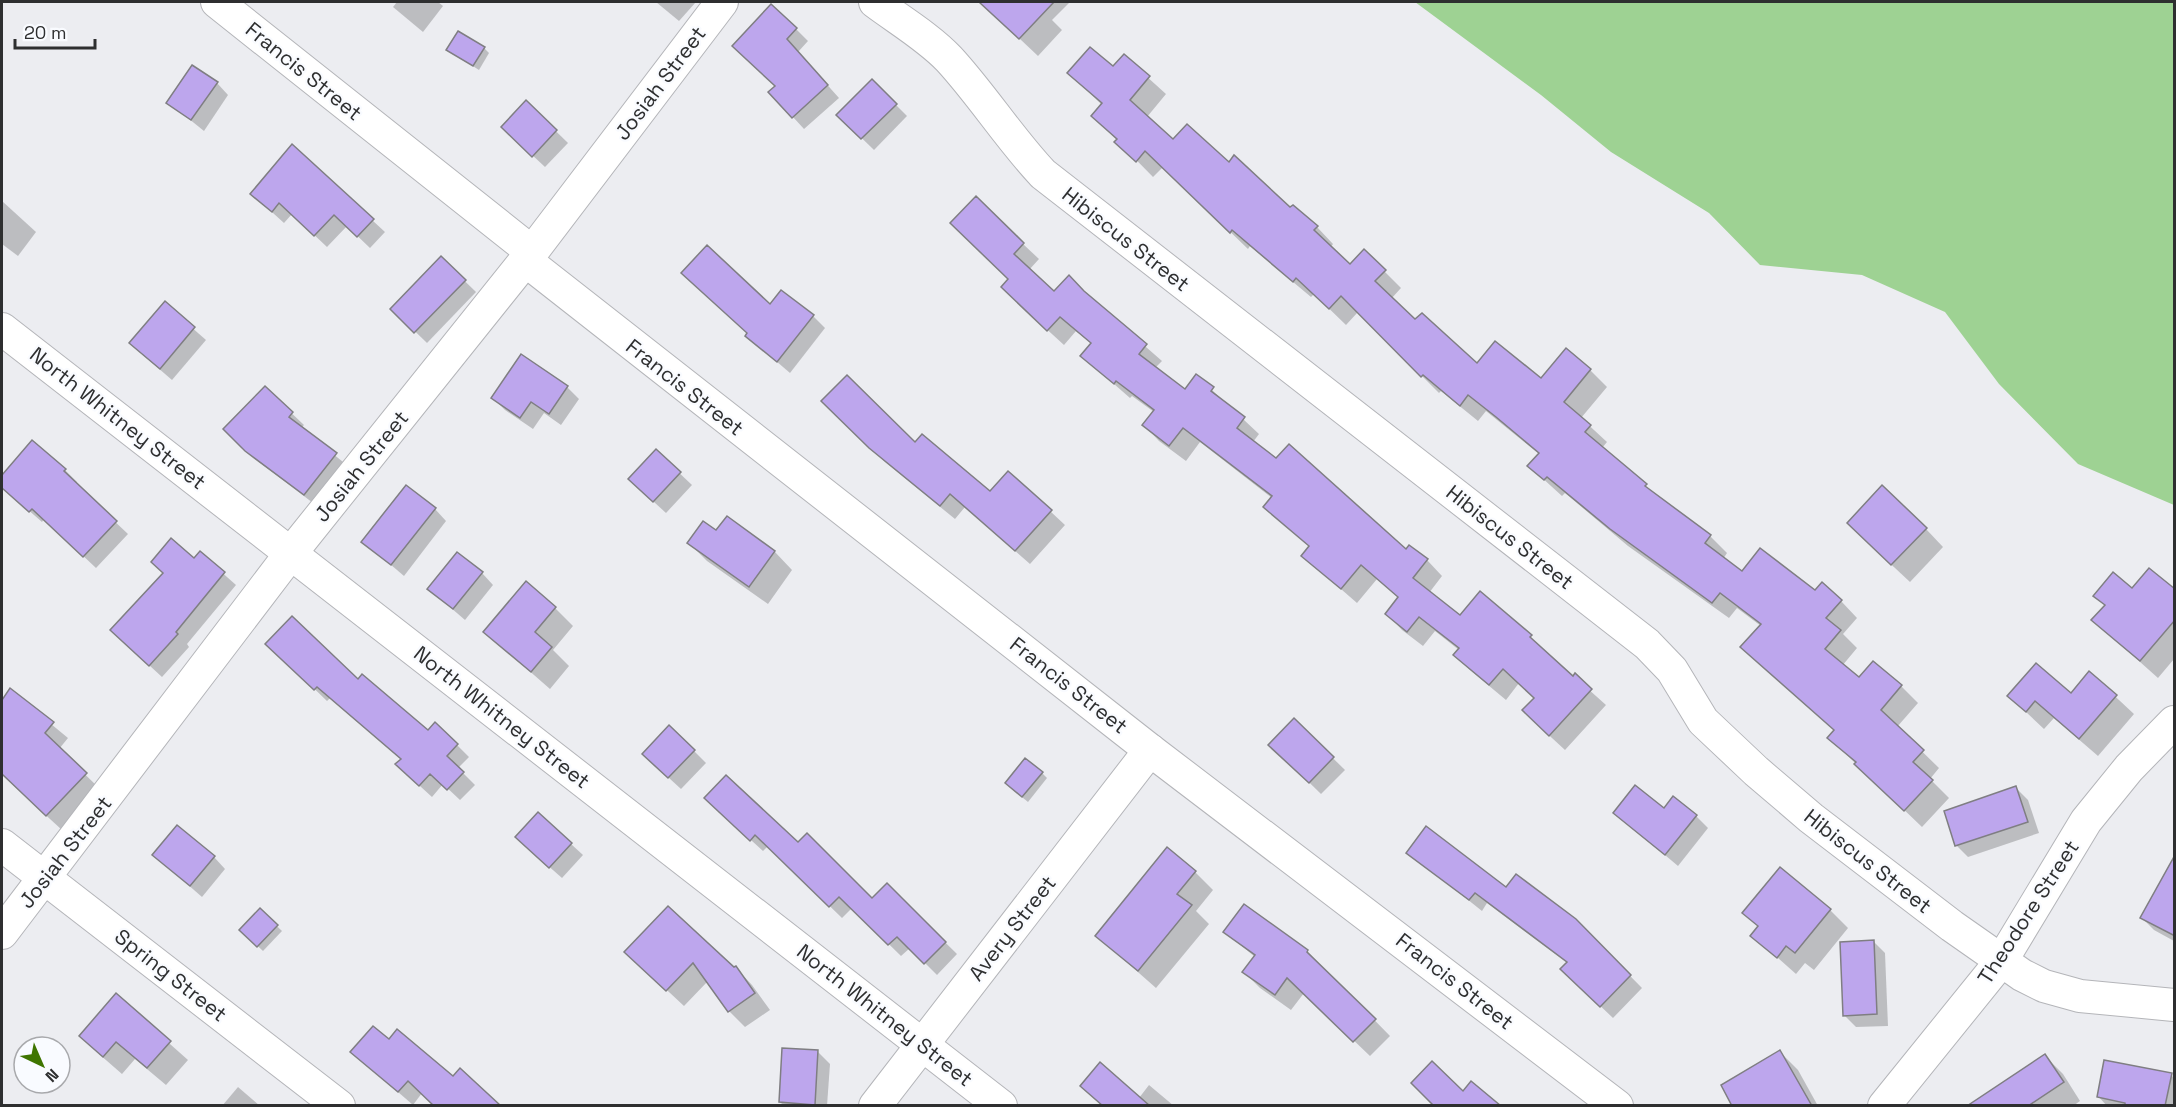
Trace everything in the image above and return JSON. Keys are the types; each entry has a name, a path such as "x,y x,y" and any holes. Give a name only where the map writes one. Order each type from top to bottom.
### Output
{"street":[{"name":"Francis Street","path":"217,2 528,256 1150,750 1617,1106"},
{"name":"Josiah Street","path":"2,933 291,553 528,256 722,2"},
{"name":"Hibiscus Street","path":"875,2 946,57 979,92 1012,142 1043,174 1647,644 1671,670 1703,721 1811,818 1952,926 2044,986 2080,996 2175,1005"},
{"name":"North Whitney Street","path":"2,329 1001,1106"},
{"name":"Theodore Street","path":"1884,1106 2002,960 2086,821 2129,768 2175,722"},
{"name":"Avery Street","path":"875,1106 1150,750"},
{"name":"Spring Street","path":"2,845 339,1106"}],"green space":[{"path":"1415,2 2174,2 2174,505 2078,464 1999,384 1945,312 1862,275 1760,265 1709,213 1611,152 1541,95"}],"building":[{"path":"979,2 1054,2 1019,39"},
{"path":"771,4 797,28 787,39 828,85 792,118 768,92 775,86 732,46"},
{"path":"458,31 485,47 473,66 446,50"},
{"path":"1090,47 1113,66 1124,54 1150,76 1130,100 1173,139 1187,124 1229,162 1234,155 1290,207 1293,205 1318,226 1314,230 1350,264 1364,249 1386,270 1375,281 1415,319 1422,313 1477,363 1495,341 1541,378 1566,348 1591,369 1564,402 1591,425 1585,432 1647,484 1645,486 1711,535 1705,543 1742,571 1760,548 1815,590 1822,582 1842,600 1826,618 1841,630 1825,649 1859,677 1873,661 1902,685 1881,710 1924,750 1913,762 1933,780 1904,811 1854,764 1856,762 1827,738 1834,730 1740,647 1761,624 1720,593 1712,603 1610,529 1547,477 1544,480 1527,466 1539,453 1496,417 1468,395 1460,406 1423,375 1421,377 1341,296 1329,309 1296,278 1293,282 1232,230 1230,233 1145,151 1136,162 1114,142 1117,139 1091,116 1102,103 1067,73"},
{"path":"192,65 218,82 191,120 166,103"},
{"path":"872,79 897,104 861,139 836,115"},
{"path":"526,100 557,130 532,157 501,127"},
{"path":"292,144 374,219 357,237 334,215 314,236 279,203 272,212 250,194"},
{"path":"976,196 1024,243 1014,254 1054,291 1069,275 1084,291 1147,344 1139,354 1185,389 1196,374 1214,387 1211,391 1245,417 1237,428 1276,458 1289,444 1406,549 1409,545 1428,559 1413,578 1460,615 1480,591 1532,635 1530,637 1573,676 1575,673 1592,689 1549,736 1522,710 1534,698 1503,669 1489,685 1453,655 1459,648 1419,617 1407,632 1385,614 1398,597 1361,565 1341,589 1301,556 1309,546 1263,507 1272,496 1183,428 1169,446 1142,425 1154,410 1116,381 1114,384 1080,356 1091,343 1060,317 1047,331 1001,287 1008,279 950,223"},
{"path":"707,245 770,304 781,290 814,315 777,362 745,336 747,333 681,273"},
{"path":"441,256 466,280 414,333 390,309"},
{"path":"165,301 195,327 160,369 129,343"},
{"path":"521,354 568,386 549,414 531,402 520,418 491,398"},
{"path":"847,375 915,442 922,434 990,491 1008,471 1052,510 1015,551 950,494 940,506 869,448 821,401"},
{"path":"265,386 293,412 289,417 337,453 304,495 245,451 223,429"},
{"path":"32,440 66,469 64,471 117,521 83,557 32,509 29,512 2,488 2,475"},
{"path":"656,449 681,472 653,502 628,479"},
{"path":"406,485 436,508 391,565 361,542"},
{"path":"1882,485 1927,528 1891,565 1847,523"},
{"path":"727,516 775,551 749,587 687,543 703,521 716,530"},
{"path":"171,538 194,558 200,551 225,572 176,632 178,634 149,666 110,630 163,573 151,562"},
{"path":"457,552 483,572 453,609 427,589"},
{"path":"2149,568 2175,589 2175,620 2140,661 2091,620 2105,605 2093,596 2113,572 2132,588"},
{"path":"526,581 556,607 535,632 552,647 531,672 483,632"},
{"path":"292,616 358,679 362,674 428,730 435,722 458,744 447,756 464,772 447,790 430,774 419,786 395,764 401,759 317,687 314,690 265,644"},
{"path":"2036,663 2071,693 2089,671 2117,695 2079,739 2035,701 2026,712 2007,696"},
{"path":"10,688 54,722 45,733 87,773 46,816 2,774 2,700"},
{"path":"1294,718 1334,757 1309,783 1268,745"},
{"path":"669,725 695,750 668,778 642,754"},
{"path":"1025,758 1043,772 1022,797 1005,783"},
{"path":"726,775 798,842 807,833 872,898 887,883 946,942 924,964 897,937 888,945 839,897 829,907 755,835 750,841 704,798"},
{"path":"1635,785 1664,808 1673,796 1697,815 1665,855 1613,813"},
{"path":"2016,786 2028,822 1955,846 1944,811"},
{"path":"538,812 572,843 549,868 515,837"},
{"path":"177,825 215,856 190,886 152,855"},
{"path":"1426,826 1506,887 1516,874 1576,919 1631,975 1600,1007 1560,969 1567,962 1475,893 1469,900 1406,853"},
{"path":"1167,847 1196,871 1177,894 1192,905 1138,971 1095,936"},
{"path":"2175,855 2175,936 2140,918"},
{"path":"1780,867 1831,909 1795,953 1786,946 1777,958 1750,936 1758,926 1742,913"},
{"path":"1244,904 1308,950 1307,952 1376,1019 1353,1042 1287,978 1275,995 1242,972 1255,955 1223,932"},
{"path":"668,906 734,967 736,966 755,993 728,1012 693,963 666,991 624,952"},
{"path":"260,908 278,925 257,947 239,930"},
{"path":"1874,940 1877,1014 1843,1016 1840,942"},
{"path":"116,993 171,1041 147,1068 116,1042 103,1057 79,1036"},
{"path":"373,1026 389,1039 397,1029 453,1076 460,1068 501,1106 434,1106 408,1081 398,1092 350,1052"},
{"path":"782,1048 818,1050 815,1105 779,1102"},
{"path":"1780,1050 1812,1106 1732,1106 1721,1085"},
{"path":"2045,1054 2064,1082 2028,1106 1967,1106"},
{"path":"2104,1060 2172,1073 2165,1106 2125,1106 2125,1103 2097,1097"},
{"path":"1432,1061 1463,1091 1471,1081 1501,1106 1434,1106 1411,1083"},
{"path":"1100,1062 1150,1106 1103,1106 1080,1086"}]}
